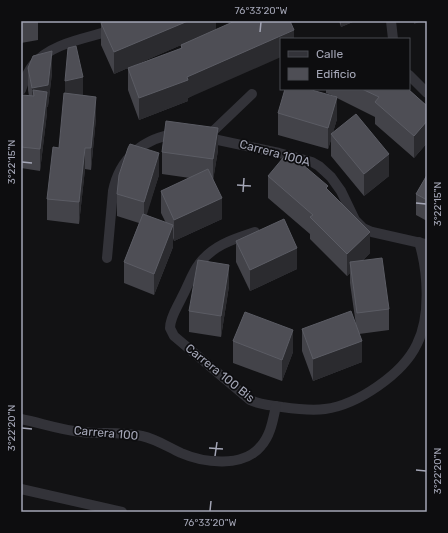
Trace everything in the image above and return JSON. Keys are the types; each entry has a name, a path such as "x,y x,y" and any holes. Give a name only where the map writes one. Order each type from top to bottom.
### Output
{"street":[{"path":"21,90 25,78 33,65 49,52 69,43 109,32 135,21"},
{"path":"391,21 393,38"},
{"path":"410,76 427,94"},
{"path":"207,138 252,94"},
{"name":"Carrera 100A","path":"107,258 113,191 116,177 123,165 135,151 148,142 164,136 189,135 207,138 279,153 312,162 331,177 341,191 355,220 363,228 372,232 423,243"},
{"name":"Carrera 100 Bis","path":"255,232 219,245 203,259 196,268 172,318 170,328 174,336 250,400 264,405 316,410 334,408 366,394 384,382 407,359 418,344 425,313 426,272 423,243"},
{"name":"Carrera 100","path":"21,418 75,431 123,433 144,436 156,440 189,456 206,460 226,461 243,458 254,453 262,445 271,427 276,406"},
{"path":"21,489 122,512"}],"building":[{"path":"106,21 188,21 114,52 101,23"},
{"path":"235,21 290,21 294,30 187,77 188,80 139,98 128,68 182,48 181,45"},
{"path":"76,46 83,77 65,81 68,48"},
{"path":"52,51 48,85 32,88 28,68 33,56"},
{"path":"33,90 47,92 40,149 21,147 21,95 34,96"},
{"path":"285,90 312,90 337,97 328,128 278,113"},
{"path":"364,90 409,90 427,106 427,121 414,136 375,102 379,97"},
{"path":"64,93 96,97 91,148 85,148 79,202 47,199 53,147 59,148"},
{"path":"356,114 389,154 364,174 331,134"},
{"path":"166,121 218,128 213,159 162,152"},
{"path":"130,144 159,153 144,202 117,194 119,175"},
{"path":"288,152 328,186 326,188 370,232 347,254 310,217 313,215 268,176"},
{"path":"208,169 222,198 174,220 161,191"},
{"path":"427,175 427,200 416,194"},
{"path":"143,214 173,225 154,274 124,262"},
{"path":"284,219 297,248 250,270 236,241"},
{"path":"382,258 389,309 357,313 350,262"},
{"path":"198,260 229,265 221,316 189,311"},
{"path":"351,311 362,341 313,359 302,329"},
{"path":"245,312 293,330 282,360 233,341"}]}
